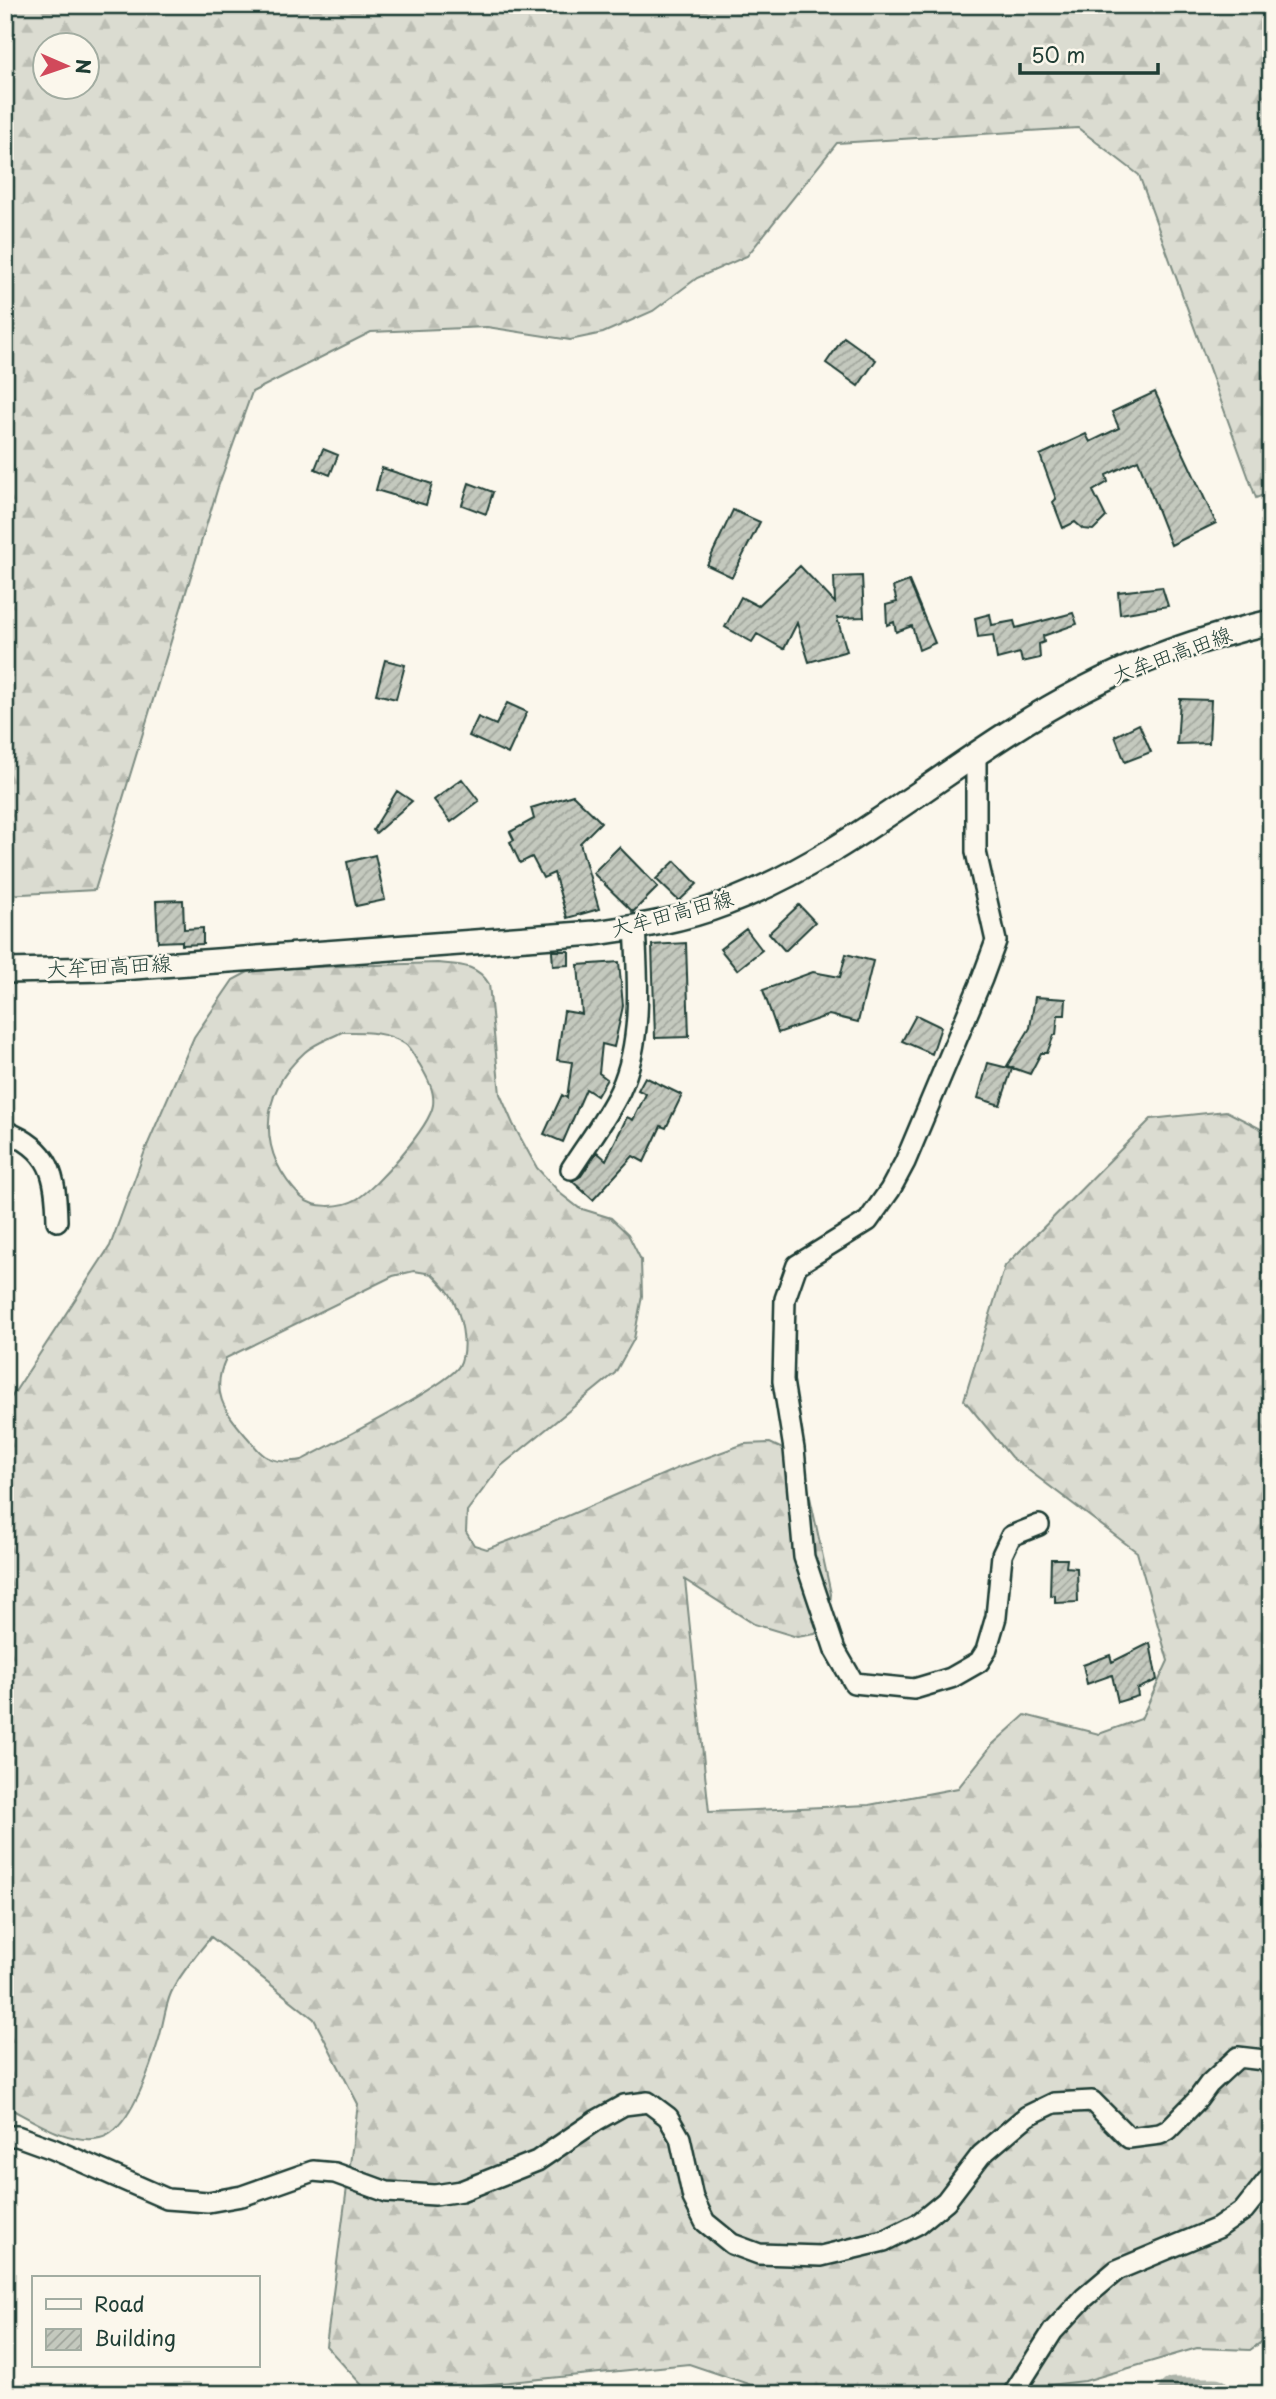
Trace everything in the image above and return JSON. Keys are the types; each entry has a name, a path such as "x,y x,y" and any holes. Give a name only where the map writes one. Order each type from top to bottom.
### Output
{"main road":[{"name":"大牟田高田線","path":"5,971 107,969 595,933 635,928 723,905 830,850 1080,691 1112,675 1198,642 1271,622"}],"street":[{"path":"976,755 976,852 996,941 910,1149 890,1190 868,1221 797,1265 785,1300 783,1381 794,1449 804,1557 835,1650 854,1683 914,1689 951,1678 979,1662 986,1651 996,1617 1002,1555 1011,1536 1040,1525"},
{"path":"571,1169 619,1093 632,1057 638,984 635,928"},
{"path":"5,1131 37,1148 49,1168 57,1191 57,1221"},
{"path":"5,2136 18,2136 167,2199 208,2202 243,2196 313,2171 335,2173 387,2192 435,2195 461,2191 537,2161 624,2105 648,2102 668,2117 680,2138 693,2198 705,2222 732,2244 759,2254 821,2256 884,2241 918,2224 946,2201 981,2155 1027,2116 1054,2103 1092,2101 1129,2138 1160,2134 1238,2057 1264,2060 1271,2068"},
{"path":"1013,2394 1053,2331 1100,2284 1117,2270 1218,2228 1244,2210 1271,2176"}],"green space":[{"path":"5,5 1271,5 1271,492 1256,498 1139,175 1078,128 837,143 747,256 697,278 653,311 603,333 570,340 487,327 371,332 252,392 218,487 95,890 5,895"},
{"path":"437,963 466,966 478,972 489,984 500,1094 537,1168 561,1194 579,1208 611,1218 628,1234 641,1260 642,1296 634,1339 615,1373 500,1467 467,1511 466,1532 474,1545 487,1549 678,1468 744,1444 770,1443 783,1449 803,1465 831,1594 828,1622 815,1634 797,1637 754,1624 685,1580 709,1812 869,1805 958,1788 993,1744 1025,1715 1099,1734 1141,1719 1168,1661 1137,1552 1011,1457 964,1400 1005,1266 1151,1119 1226,1111 1271,1134 1271,2335 1250,2350 1197,2348 1085,2381 968,2394 778,2394 689,2364 370,2394 326,2346 358,2104 314,2019 211,1937 174,1987 149,2070 129,2113 120,2125 100,2138 76,2138 51,2130 5,2106 5,1407 110,1246 146,1148 194,1037 233,980 248,972 284,968","holes":["342,1032 383,1034 405,1044 428,1079 433,1105 430,1115 413,1141 366,1193 351,1202 328,1206 306,1201 287,1180 276,1162 269,1124 271,1105 278,1086 290,1068 309,1049","414,1271 432,1274 454,1301 463,1340 459,1366 434,1387 302,1460 279,1461 262,1454 231,1418 222,1400 219,1381 226,1358 393,1276"]}],"building":[{"path":"844,337 876,360 858,386 826,363"},
{"path":"1155,392 1216,523 1171,545 1138,460 1106,475 1108,482 1093,491 1106,517 1093,530 1083,529 1075,522 1063,528 1040,455 1086,434 1090,442 1119,428 1112,412"},
{"path":"323,449 338,455 330,475 315,469"},
{"path":"382,468 432,484 426,505 376,490"},
{"path":"469,483 493,492 486,514 462,505"},
{"path":"733,510 760,522 732,577 707,565"},
{"path":"800,566 835,603 834,577 862,576 864,617 837,618 847,651 809,662 797,623 784,649 757,634 752,642 725,627 741,597 758,606"},
{"path":"909,581 935,643 919,650 912,626 896,632 894,622 887,625 886,605 897,602 893,587"},
{"path":"1162,587 1168,606 1120,614 1118,592"},
{"path":"1073,613 1077,624 1043,636 1044,642 1039,644 1040,658 1022,662 1020,653 997,659 993,635 978,637 975,618 990,614 992,625 1014,621 1016,628"},
{"path":"385,660 405,665 396,699 376,694"},
{"path":"1180,699 1211,700 1209,743 1177,744"},
{"path":"507,703 527,712 508,754 469,736 478,717 496,725"},
{"path":"1139,724 1151,752 1125,762 1115,736"},
{"path":"462,779 479,801 451,822 434,800"},
{"path":"397,791 412,801 376,833 373,830"},
{"path":"573,795 601,822 580,843 599,909 567,918 554,873 543,878 532,857 520,863 510,842 514,840 510,832 534,819 531,808"},
{"path":"619,847 658,887 633,912 593,873"},
{"path":"375,855 385,900 356,906 347,862"},
{"path":"675,861 697,884 679,901 656,879"},
{"path":"183,900 184,929 203,928 203,944 158,942 156,901"},
{"path":"799,905 815,922 785,951 769,933"},
{"path":"746,929 762,950 737,970 720,949"},
{"path":"686,943 689,1037 655,1038 652,945"},
{"path":"552,951 569,951 569,965 553,966"},
{"path":"846,954 873,961 858,1022 829,1015 778,1033 763,990 813,972 840,977"},
{"path":"619,962 623,1006 614,1047 602,1044 599,1073 607,1079 597,1096 586,1089 563,1142 544,1134 562,1095 567,1098 572,1062 557,1060 564,1011 582,1014 578,965"},
{"path":"1035,997 1066,999 1065,1015 1058,1015 1056,1035 1047,1053 1041,1053 1030,1074 1007,1066 1030,1028"},
{"path":"916,1015 941,1027 932,1054 902,1041"},
{"path":"988,1063 1012,1069 1000,1105 978,1098"},
{"path":"645,1077 682,1095 666,1128 661,1126 644,1162 633,1156 593,1200 572,1181 581,1176 597,1152 606,1160 627,1117 633,1120 646,1094 638,1090"},
{"path":"1051,1559 1067,1559 1066,1567 1077,1568 1078,1602 1055,1603 1055,1595 1050,1596"},
{"path":"1150,1643 1157,1680 1137,1689 1138,1696 1118,1702 1112,1675 1087,1684 1083,1665 1110,1655 1112,1662"}],"waterway":[{"path":"1174,2394 1215,2394"}]}
